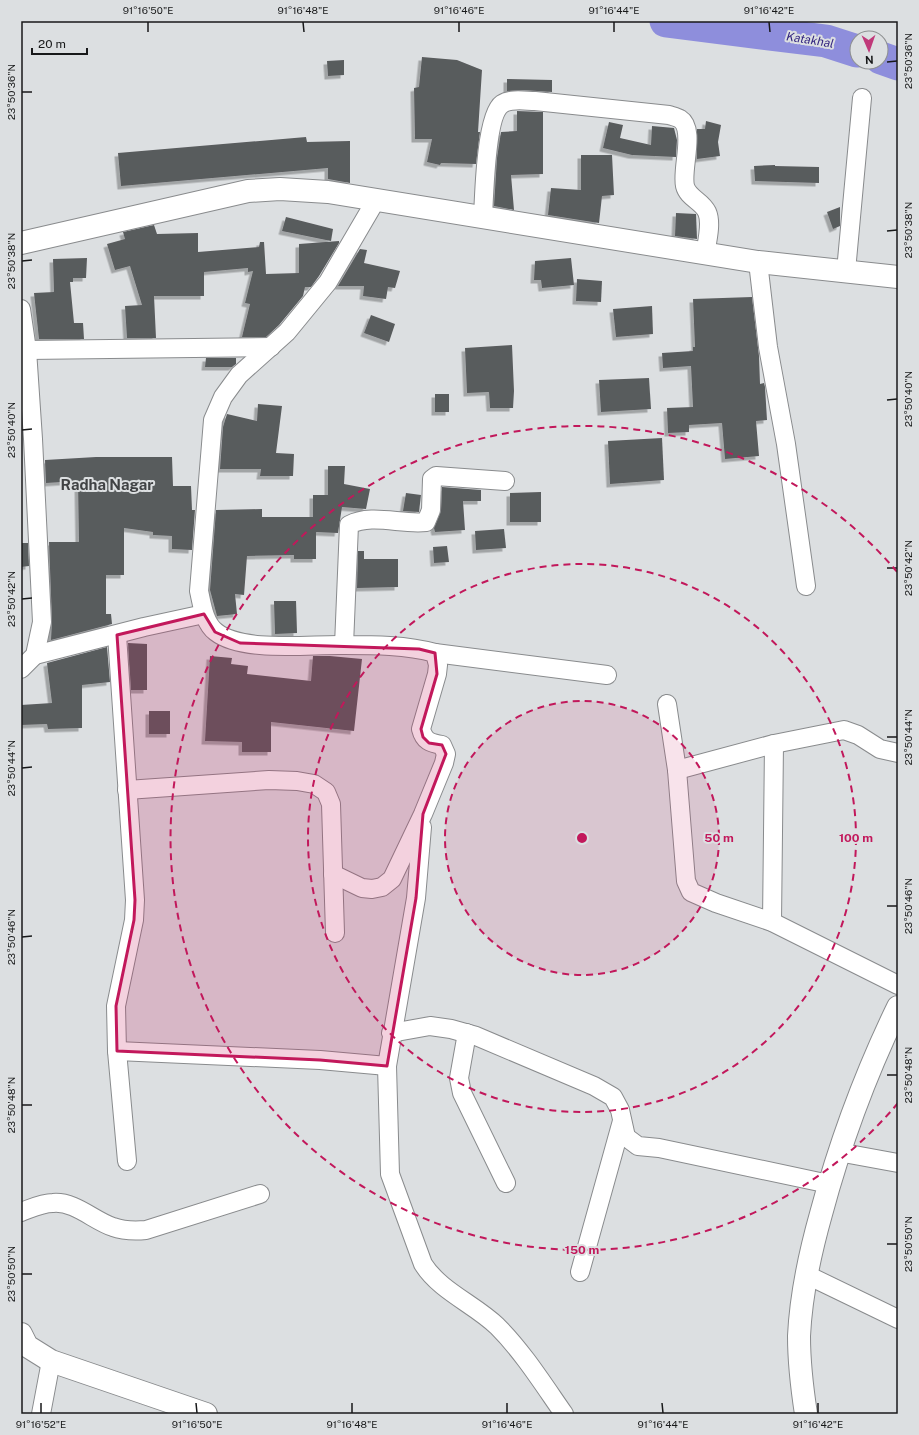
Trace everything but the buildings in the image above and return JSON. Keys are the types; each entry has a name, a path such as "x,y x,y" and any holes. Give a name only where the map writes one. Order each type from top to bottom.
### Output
{"street":[{"path":"846,271 862,98"},
{"path":"483,218 490,130 494,114 502,104 516,100 535,101 669,115 680,118 686,125 688,136 684,176 686,188 691,197 706,211 709,221 706,254"},
{"path":"21,243 248,191 280,189 328,192 758,262 898,277"},
{"path":"376,200 328,282 308,308 271,347 256,358 239,375 223,397 214,420 199,591 204,614 215,632 240,643 266,646 344,645 419,649 435,653 608,675"},
{"path":"758,262 769,355 786,444 806,586"},
{"path":"21,309 27,350 27,439 42,622 35,655"},
{"path":"27,350 271,347"},
{"path":"344,645 349,525 356,521 369,520 426,522 431,510 432,479 436,476 505,480"},
{"path":"21,669 35,655 144,627 204,614"},
{"path":"117,635 135,900 134,920 116,1006 118,1050 128,1162"},
{"path":"333,874 362,888 372,889 382,887 392,880 423,814 444,763 446,754 442,746 430,743 423,737 421,729 437,674 438,665 435,653"},
{"path":"667,704 676,770 686,881 691,892 716,903 772,922 898,985"},
{"path":"676,770 774,744 844,730 858,735 880,749 898,753"},
{"path":"772,922 774,744"},
{"path":"127,790 269,780 296,781 314,784 326,792 331,804 335,933"},
{"path":"423,814 416,898 391,1033 387,1066 390,1174 423,1264 431,1276 482,1312 498,1327 516,1347 564,1414"},
{"path":"806,1414 801,1384 800,1336 811,1251 838,1152 882,1041 898,1007"},
{"path":"391,1033 430,1026 452,1029 467,1033 594,1086 613,1097 620,1110 626,1137 638,1146 659,1148 829,1184"},
{"path":"467,1033 459,1078 462,1093 506,1183"},
{"path":"118,1050 320,1060 387,1066"},
{"path":"580,1272 622,1120"},
{"path":"838,1152 898,1163"},
{"path":"21,1212 55,1202 88,1213 112,1227 132,1231 146,1230 260,1194"},
{"path":"807,1275 898,1320"},
{"path":"21,1334 27,1346 51,1362 206,1414"},
{"path":"41,1414 51,1362"}],"highlighted area":[{"path":"204,614 215,632 240,643 419,649 435,653 437,674 421,729 423,737 429,743 442,745 446,754 423,814 416,898 387,1066 320,1060 117,1051 116,1006 134,920 135,900 117,635"}],"waterway":[{"name":"Katakhal","path":"666,21 826,41 849,48"},
{"name":"Katakhal","path":"889,61 898,64"}],"district":[{"name":"Radha Nagar","path":"107,485"}]}
